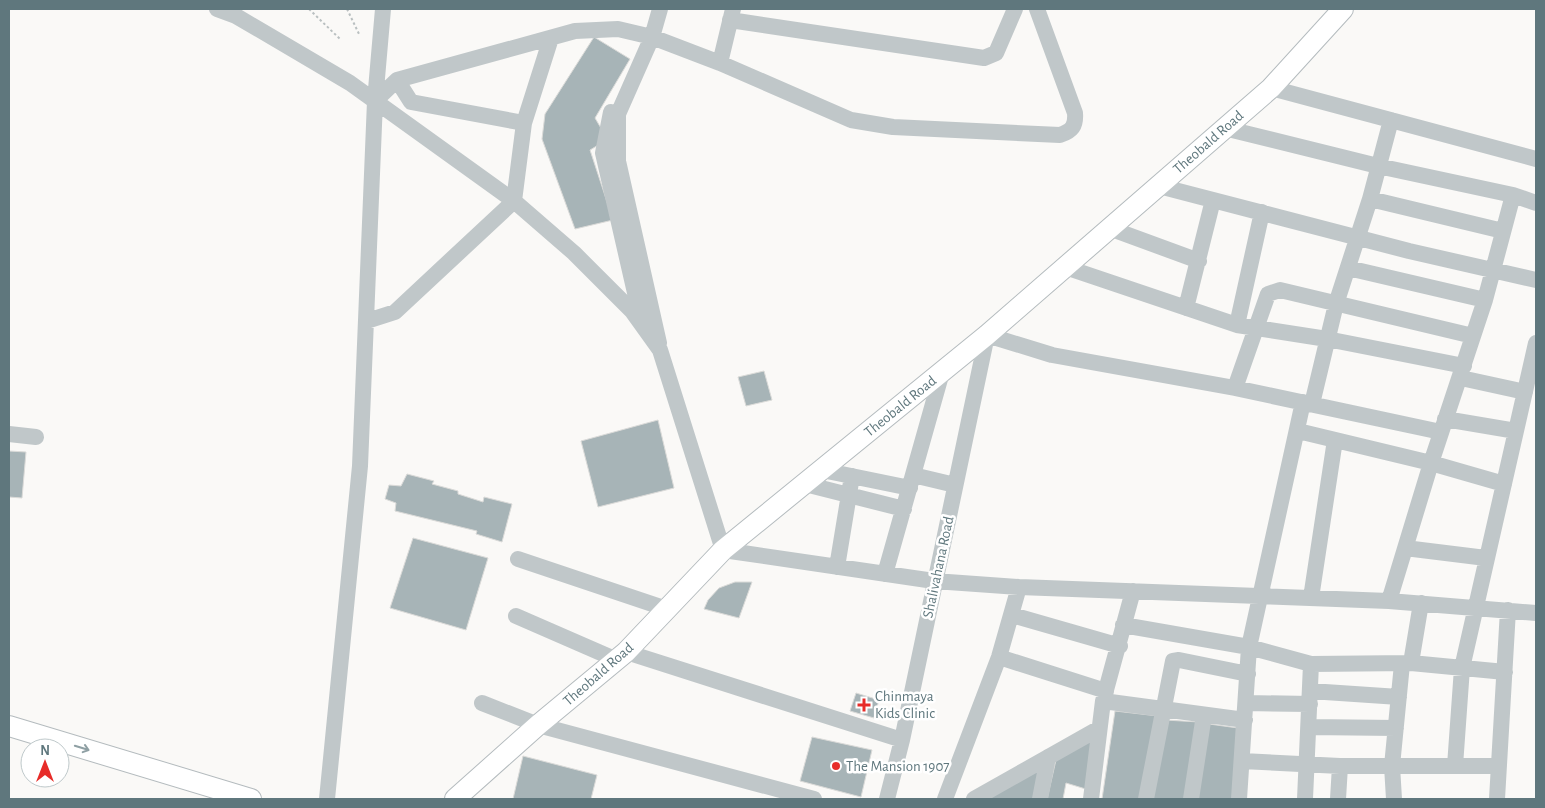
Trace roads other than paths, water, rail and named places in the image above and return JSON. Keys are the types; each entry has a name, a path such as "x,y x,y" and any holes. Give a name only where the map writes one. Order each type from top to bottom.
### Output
{"main road":[{"name":"Theobald Road","path":"455,799 538,725 621,656 723,550 987,335 1271,88 1343,9"},
{"path":"12,727 251,799"}],"street":[{"path":"217,9 236,16 334,73 514,201 574,253 632,311 660,350"},
{"path":"327,799 360,466 375,101 383,9"},
{"path":"660,9 652,38 618,114 618,160 660,350 723,550 934,581 1019,587 1389,601 1536,613"},
{"path":"720,63 731,15 984,58 996,53 1015,9"},
{"path":"375,101 396,80 575,31 618,29 652,38 720,63 852,120 893,127 1060,135 1070,131 1076,122 1075,113 1038,9"},
{"path":"367,321 395,312 514,201 524,123 551,38"},
{"path":"632,67 614,98 602,153 642,326"},
{"path":"396,80 411,102 524,123"},
{"path":"1271,88 1536,159"},
{"path":"1239,799 1249,647 1298,431 1336,304 1359,238 1392,120"},
{"path":"1224,128 1378,166 1513,195 1536,203"},
{"path":"1159,186 1359,238 1493,268 1536,280"},
{"path":"1389,601 1430,463 1485,300 1513,195"},
{"path":"1370,199 1503,231"},
{"path":"1186,308 1213,200"},
{"path":"1237,325 1262,212"},
{"path":"1110,228 1199,261"},
{"path":"1065,267 1237,325 1327,339 1462,372 1525,392"},
{"path":"1348,268 1485,300"},
{"path":"1235,388 1268,294 1272,291 1280,290 1473,336"},
{"path":"987,335 1052,355 1307,403 1443,426 1516,431"},
{"name":"Shalivahana Road","path":"888,799 987,335"},
{"path":"1455,766 1462,668 1536,343"},
{"path":"885,574 942,372"},
{"path":"1298,431 1430,463 1504,484"},
{"path":"9,434 36,437"},
{"path":"1311,598 1335,440"},
{"path":"822,470 852,476 955,485"},
{"path":"837,567 852,476"},
{"path":"804,484 904,509"},
{"path":"1405,548 1486,558"},
{"path":"518,559 667,609"},
{"path":"945,799 999,657 1019,587"},
{"path":"1092,799 1098,729 1133,591"},
{"path":"1394,799 1392,766 1399,697 1421,604"},
{"path":"1497,799 1508,610"},
{"path":"1012,615 1120,646"},
{"path":"516,616 621,656 902,740"},
{"path":"1124,625 1249,647 1311,664 1406,664 1505,672"},
{"path":"999,657 1105,696 1162,709 1245,720"},
{"path":"1146,799 1162,709 1173,661 1179,660 1248,674"},
{"path":"1305,799 1311,664"},
{"path":"1246,703 1310,697 1399,697"},
{"path":"482,703 538,725 814,799"},
{"path":"1192,799 1204,715"},
{"path":"1309,727 1396,728"},
{"path":"974,799 1098,729"},
{"path":"1040,799 1048,757"},
{"path":"1242,762 1340,766 1499,766"},
{"path":"1338,799 1340,766"}],"place":[{"name":"Chinmaya Kids Clinic","path":"864,705"},
{"name":"The Mansion 1907","path":"836,766"}]}
